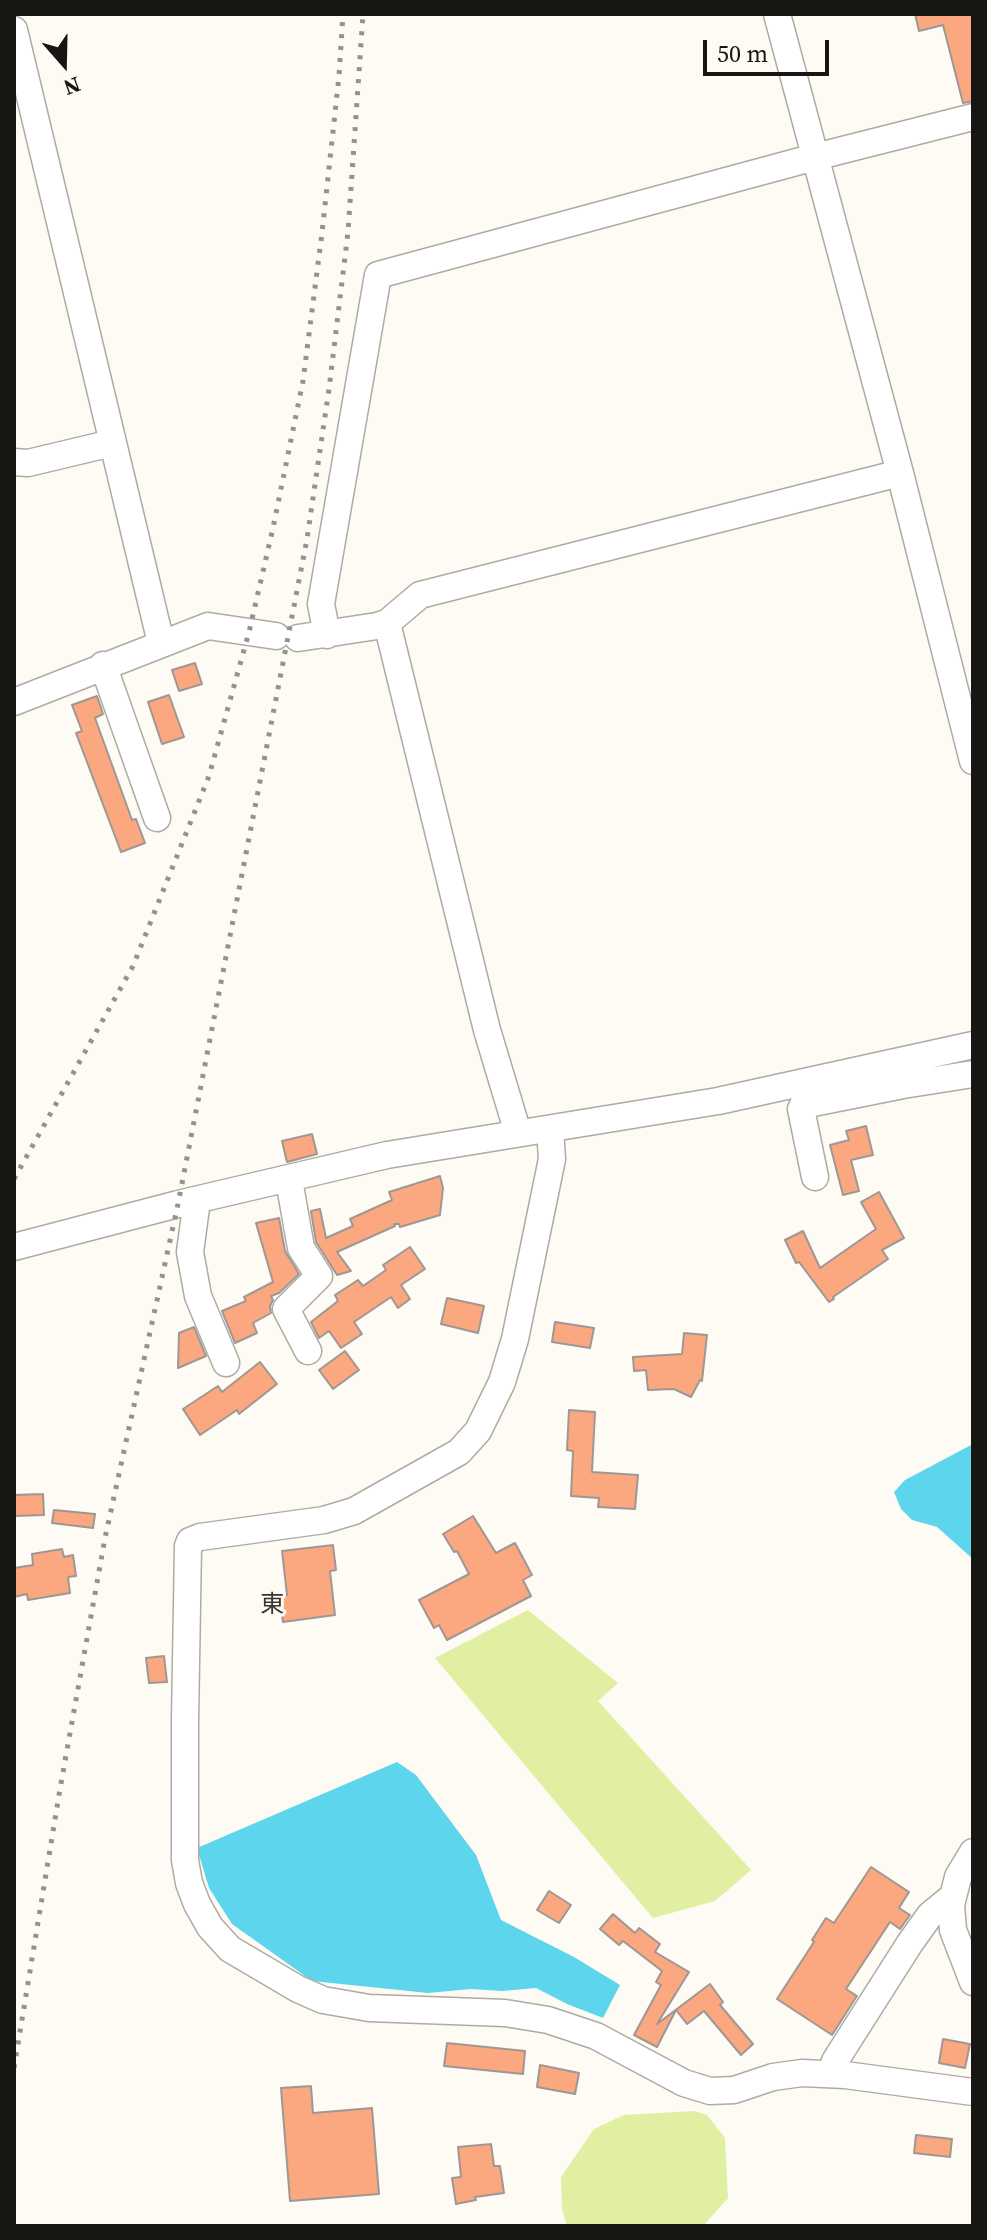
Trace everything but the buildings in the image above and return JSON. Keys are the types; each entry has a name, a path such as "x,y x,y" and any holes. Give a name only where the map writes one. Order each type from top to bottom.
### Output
{"street":[{"path":"777,14 900,473 973,761"},
{"path":"14,30 161,643"},
{"path":"327,635 321,604 378,275 973,117"},
{"path":"14,462 28,463 112,443"},
{"path":"14,702 208,626 287,637 327,635 377,626 387,623 420,595 900,473"},
{"path":"387,623 483,1015 518,1133"},
{"path":"103,665 157,818"},
{"path":"14,1247 387,1155 718,1101 973,1045"},
{"path":"815,1177 801,1109 803,1105 973,1074"},
{"path":"550,1129 552,1159 515,1339 502,1382 478,1431 459,1452 354,1511 324,1520 200,1537 190,1541 185,1860 189,1883 205,1920 230,1949 323,2000 369,2008 505,2013 548,2020 596,2036 684,2083 710,2091 734,2090 788,2074 831,2074 973,2092"},
{"path":"289,1180 301,1248 319,1276 286,1309 308,1351"},
{"path":"197,1200 190,1252 198,1296 226,1363"},
{"path":"973,1852 958,1877 952,1897 953,1930 973,1982"},
{"path":"831,2074 835,2061 910,1943 930,1915 952,1897"}],"green space":[{"path":"528,1610 618,1683 598,1701 751,1870 715,1901 653,1918 435,1658"},
{"path":"694,2111 707,2115 725,2138 728,2198 703,2226 567,2226 562,2209 561,2177 594,2129 624,2115"}],"water":[{"path":"973,1444 973,1559 937,1527 912,1520 901,1509 894,1492 905,1480"},
{"path":"397,1762 416,1775 476,1855 501,1920 574,1957 620,1985 603,2018 536,1988 428,1993 312,1981 232,1924 209,1888 197,1848"}],"railway":[{"path":"14,1179 133,966 209,776 249,632 303,381 322,233 343,14"},
{"path":"14,2068 105,1538 178,1204 307,539 348,232 363,14"}],"district":[{"name":"東","path":"272,1606"}]}
